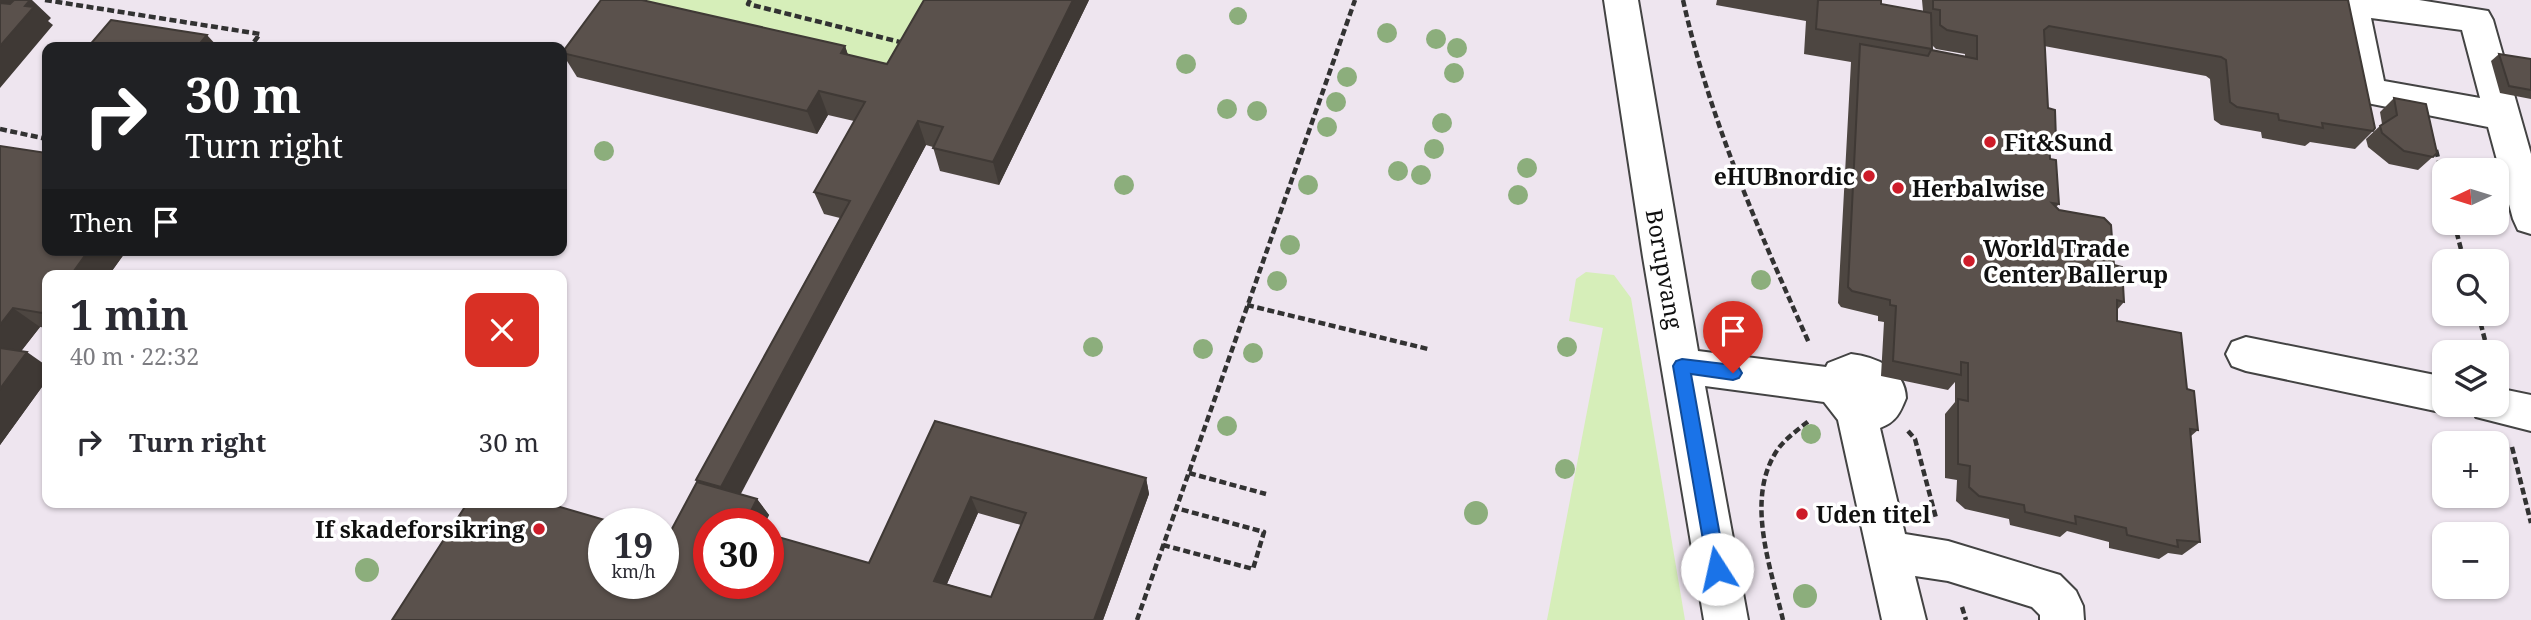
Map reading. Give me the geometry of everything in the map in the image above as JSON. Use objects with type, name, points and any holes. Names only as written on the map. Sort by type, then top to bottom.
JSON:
[{"type":"street","name":"Borupvang","points":[[1621,0],[1726,620]]},
{"type":"street","points":[[2502,116],[2369,92],[2351,3],[2476,20],[2531,219]]},
{"type":"street","points":[[2246,354],[2432,392]]},
{"type":"street","points":[[1682,366],[1852,395],[1904,620]]},
{"type":"street","points":[[1887,551],[1948,561],[2045,590],[2062,606],[2062,620]]},
{"type":"path","points":[[46,0],[260,34],[254,42]]},
{"type":"path","points":[[750,0],[748,4],[915,46]]},
{"type":"path","points":[[1137,620],[1355,0]]},
{"type":"path","points":[[1683,0],[1700,77],[1729,164],[1810,344],[1852,395],[1915,439],[1966,620]]},
{"type":"path","points":[[2423,102],[2438,158]]},
{"type":"path","points":[[0,136],[2,130],[42,138]]},
{"type":"path","points":[[1247,305],[1428,349]]},
{"type":"path","points":[[1783,620],[1761,507],[1764,477],[1778,449],[1808,421],[1852,395]]},
{"type":"path","points":[[2509,413],[2531,523]]},
{"type":"path","points":[[1189,473],[1266,494]]},
{"type":"path","points":[[1163,545],[1253,569],[1264,532],[1176,508]]},
{"type":"shaded area","points":[[0,0],[2531,0],[2531,620],[0,620]]},
{"type":"green space","points":[[635,0],[937,0],[900,71]]},
{"type":"green space","points":[[1586,272],[1614,275],[1631,298],[1685,620],[1547,620],[1603,328],[1569,321],[1576,279]]},
{"type":"building","points":[[14,0],[30,0],[25,6],[34,7],[0,46],[0,3],[10,4]]},
{"type":"building","points":[[601,0],[642,0],[845,46],[841,53],[887,64],[924,0],[1073,0],[993,162],[933,148],[943,127],[918,121],[721,487],[696,480],[850,201],[814,192],[865,102],[819,91],[807,111],[567,54],[567,46]]},
{"type":"building","points":[[1818,0],[1881,0],[1881,4],[1931,13],[1932,49],[1816,29]]},
{"type":"building","name":"World Trade Center Ballerup","points":[[1933,0],[2348,0],[2375,128],[2373,131],[2322,123],[2323,128],[2279,120],[2278,114],[2237,107],[2230,102],[2226,60],[2221,57],[2049,26],[2044,30],[2048,108],[2055,110],[2056,140],[2049,139],[2050,159],[2056,160],[2059,204],[2052,203],[2059,210],[2104,218],[2111,225],[2114,265],[2122,267],[2124,302],[2117,300],[2117,321],[2181,333],[2187,389],[2194,391],[2198,430],[2190,429],[2200,542],[2177,540],[2178,547],[2127,535],[2126,528],[2075,516],[2076,524],[2025,512],[2024,505],[1979,496],[1969,487],[1970,466],[1958,464],[1958,399],[1968,401],[1968,363],[1961,362],[1961,375],[1893,361],[1896,306],[1890,305],[1890,300],[1852,291],[1848,287],[1860,44],[1928,56],[1931,50],[1977,59],[1977,36],[1947,30],[1940,25],[1940,10],[1933,9]]},
{"type":"building","points":[[111,20],[207,35],[201,42],[92,42]]},
{"type":"building","points":[[2499,54],[2531,59],[2531,90],[2509,86]]},
{"type":"building","points":[[2394,98],[2426,104],[2437,153],[2433,157],[2404,151],[2382,133],[2380,126],[2397,115]]},
{"type":"building","points":[[0,146],[42,152],[42,256],[85,256],[75,270],[42,270],[42,313],[13,308],[0,325]]},
{"type":"building","points":[[0,348],[27,352],[0,389]]},
{"type":"building","name":"If skadeforsikring","points":[[935,421],[1146,478],[1094,620],[392,620],[464,508],[564,508],[588,515],[588,599],[679,599],[679,516],[697,482],[757,499],[752,508],[693,508],[693,599],[784,599],[784,539],[869,563]],"holes":[[[971,497],[1026,513],[991,597],[934,581]]]},
{"type":"place","name":"Fit&Sund","points":[[1990,142]]},
{"type":"place","name":"eHUBnordic","points":[[1869,176]]},
{"type":"place","name":"Herbalwise","points":[[1898,188]]},
{"type":"place","name":"World Trade Center Ballerup","points":[[1969,261]]},
{"type":"place","name":"Uden titel","points":[[1802,514]]},
{"type":"place","name":"If skadeforsikring","points":[[539,529]]},
{"type":"route","points":[[1717,569],[1682,366],[1733,373]]}]
